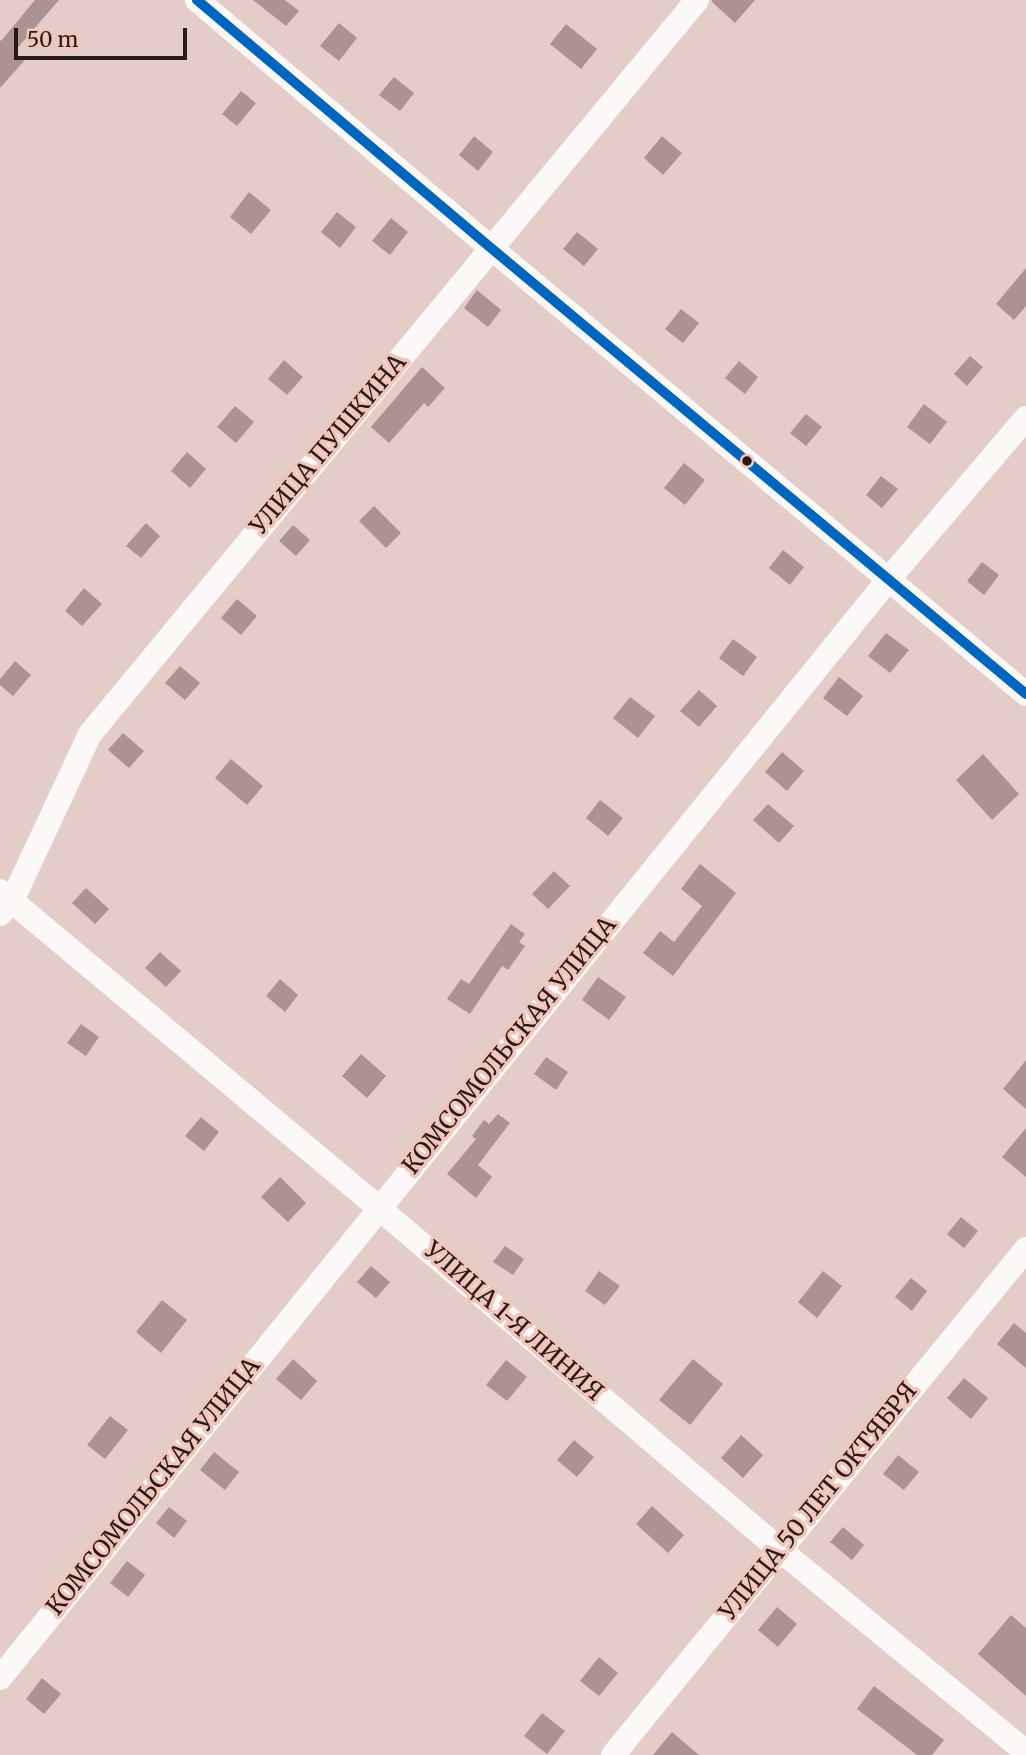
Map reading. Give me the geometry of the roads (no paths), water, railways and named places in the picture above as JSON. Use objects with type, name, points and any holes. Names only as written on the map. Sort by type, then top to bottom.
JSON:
[{"type":"street","points":[[197,0],[1026,694]]},
{"type":"street","name":"УЛИЦА ПУШКИНА","points":[[4,902],[90,734],[697,0]]},
{"type":"street","name":"КОМСОМОЛЬСКАЯ УЛИЦА","points":[[0,1678],[888,580],[1026,418]]},
{"type":"street","name":"УЛИЦА 1-Я ЛИНИЯ","points":[[4,902],[380,1208],[780,1550],[1026,1752]]},
{"type":"street","name":"УЛИЦА 50 ЛЕТ ОКТЯБРЯ","points":[[612,1755],[1026,1249]]}]
